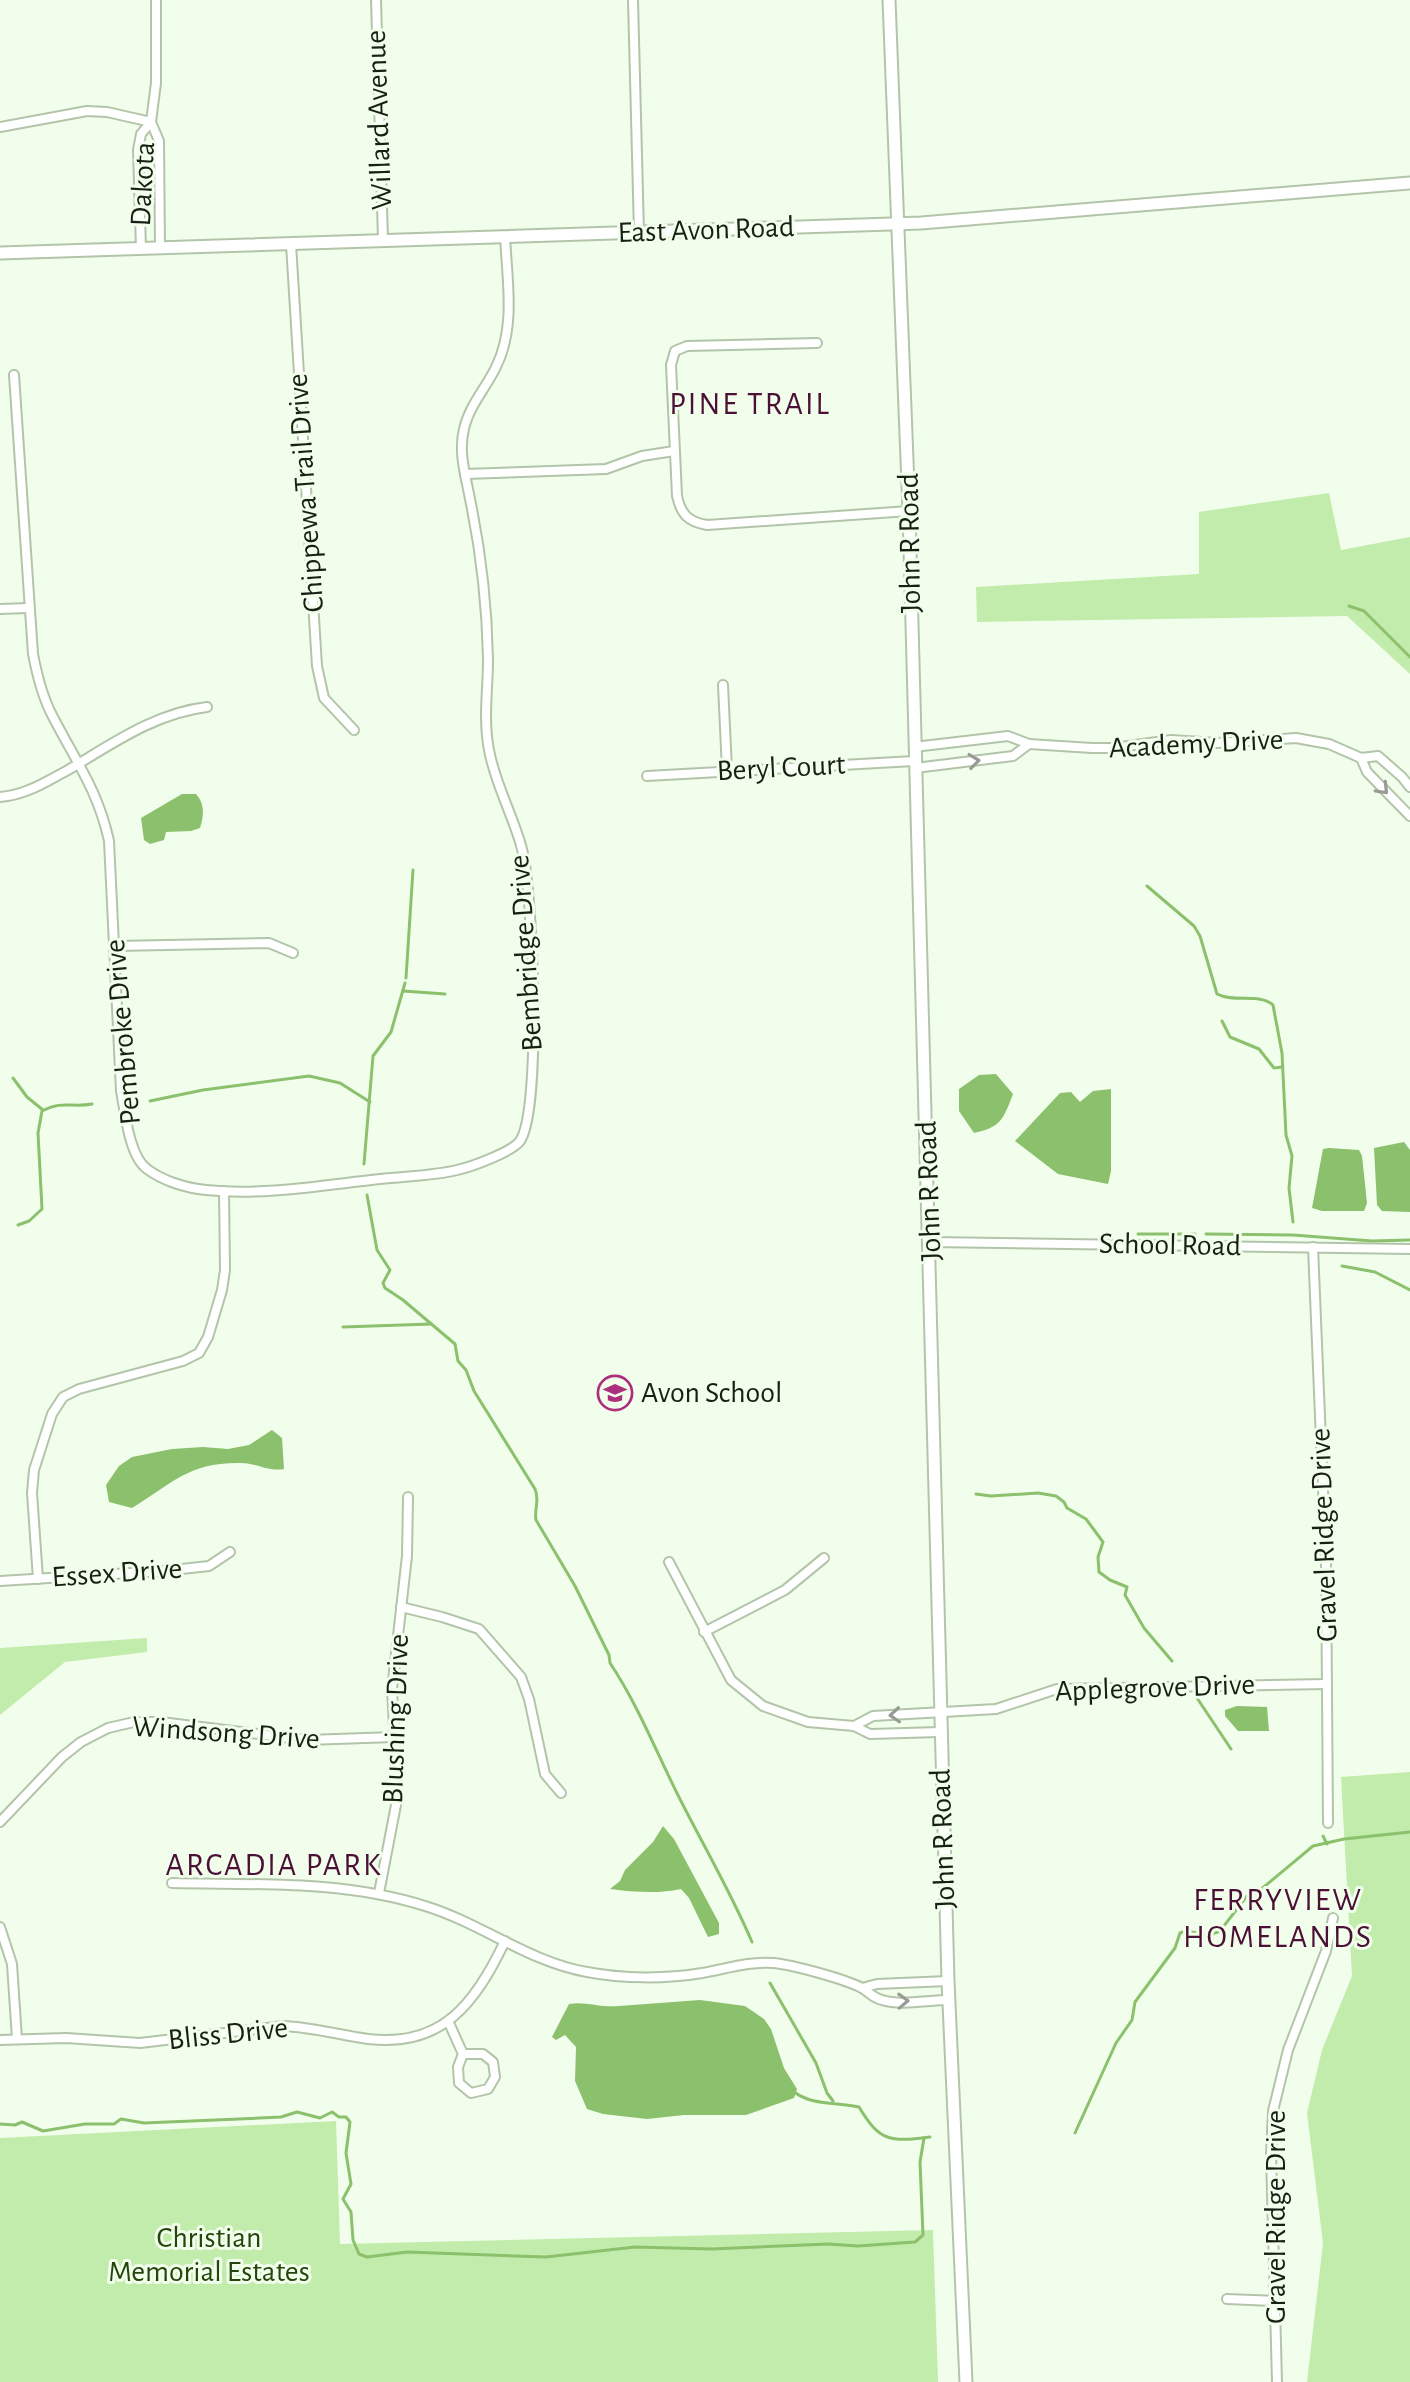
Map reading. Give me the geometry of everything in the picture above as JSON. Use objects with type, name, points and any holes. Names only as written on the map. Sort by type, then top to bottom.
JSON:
[{"type":"main road","name":"John R Road","points":[[889,0],[909,511],[948,2000],[966,2382]]},
{"type":"main road","name":"East Avon Road","points":[[0,253],[898,224],[1410,183]]},
{"type":"street","name":"Dakota","points":[[156,0],[156,83],[151,122],[159,141],[160,248]]},
{"type":"street","name":"Willard Avenue","points":[[376,0],[383,240]]},
{"type":"street","points":[[633,0],[639,233]]},
{"type":"street","points":[[0,127],[87,111],[151,122]]},
{"type":"street","name":"Dakota","points":[[141,249],[138,150],[141,134],[151,122]]},
{"type":"street","name":"Bembridge Drive","points":[[224,1191],[309,1187],[458,1170],[503,1153],[519,1143],[526,1125],[534,1076],[528,875],[518,835],[493,771],[488,746],[484,578],[462,454],[463,431],[473,405],[505,347],[509,314],[505,236]]},
{"type":"street","name":"Chippewa Trail Drive","points":[[291,244],[317,666],[324,698],[354,730]]},
{"type":"street","points":[[817,343],[687,346],[675,351],[671,365],[680,510],[694,523],[909,511]]},
{"type":"street","name":"Pembroke Drive","points":[[14,375],[28,608],[38,679],[51,713],[103,811],[109,841],[121,1091],[128,1129],[143,1167],[187,1187],[224,1191]]},
{"type":"street","points":[[465,474],[598,470],[642,456],[674,451]]},
{"type":"street","points":[[0,609],[28,608]]},
{"type":"street","points":[[723,685],[727,770]]},
{"type":"street","points":[[0,797],[30,791],[156,720],[184,710],[207,707]]},
{"type":"street","name":"Academy Drive","points":[[914,747],[1008,736],[1029,744],[1114,748],[1171,740],[1217,743],[1296,738],[1329,744],[1361,758],[1378,756],[1410,787]]},
{"type":"street","name":"Academy Drive","points":[[915,764],[1013,756],[1029,744]]},
{"type":"street","points":[[1361,758],[1367,772],[1410,816]]},
{"type":"street","name":"Beryl Court","points":[[647,776],[727,770],[915,764]]},
{"type":"street","points":[[116,946],[269,943],[293,953]]},
{"type":"street","points":[[38,1579],[32,1493],[34,1470],[52,1414],[63,1397],[79,1389],[183,1361],[199,1353],[208,1337],[222,1290],[225,1270],[224,1191]]},
{"type":"street","name":"School Road","points":[[930,1242],[1410,1249]]},
{"type":"street","name":"Gravel Ridge Drive","points":[[1313,1247],[1325,1535],[1328,1823]]},
{"type":"street","name":"Blushing Drive","points":[[379,1893],[396,1805],[392,1689],[407,1556],[408,1497]]},
{"type":"street","name":"Essex Drive","points":[[0,1581],[209,1566],[230,1552]]},
{"type":"street","points":[[704,1632],[785,1590],[824,1558]]},
{"type":"street","points":[[669,1562],[731,1680],[763,1706],[808,1722],[854,1726],[870,1734],[940,1732]]},
{"type":"street","points":[[401,1607],[479,1629],[521,1677],[529,1699],[545,1774],[561,1793]]},
{"type":"street","name":"Applegrove Drive","points":[[854,1726],[873,1716],[996,1709],[1057,1689],[1327,1684]]},
{"type":"street","name":"Windsong Drive","points":[[0,1822],[62,1757],[81,1742],[108,1728],[134,1722],[161,1722],[307,1740],[394,1737]]},
{"type":"street","points":[[172,1883],[315,1885],[379,1893],[452,1915],[548,1961],[586,1972],[619,1976],[677,1975],[751,1963],[773,1963],[862,1988],[885,2001],[948,2000]]},
{"type":"street","name":"Gravel Ridge Drive","points":[[1277,2382],[1271,2154],[1273,2111],[1288,2050],[1322,1963],[1333,1918]]},
{"type":"street","points":[[0,1927],[12,1964],[17,2039]]},
{"type":"street","name":"Bliss Drive","points":[[0,2040],[66,2038],[140,2043],[283,2026],[387,2040],[413,2037],[449,2023],[468,2005],[488,1978],[505,1941]]},
{"type":"street","points":[[862,1988],[877,1984],[948,1981]]},
{"type":"street","points":[[449,2023],[463,2054],[458,2067],[459,2083],[471,2093],[488,2089],[495,2077],[493,2062],[483,2054],[463,2054]]},
{"type":"street","points":[[1227,2299],[1275,2301]]},
{"type":"green space","points":[[1329,493],[1341,550],[1410,537],[1410,674],[1347,616],[977,622],[976,587],[1199,574],[1199,512]]},
{"type":"green space","points":[[147,1638],[147,1652],[65,1662],[0,1715],[0,1648]]},
{"type":"green space","points":[[1410,1772],[1410,2382],[1307,2382],[1323,2243],[1307,2113],[1322,2050],[1352,1976],[1341,1777]]},
{"type":"green space","name":"Christian Memorial Estates","points":[[336,2121],[340,2244],[933,2230],[938,2382],[0,2382],[0,2138]]},
{"type":"shaded area","points":[[182,794],[196,794],[199,798],[203,810],[200,828],[166,832],[164,840],[150,844],[144,840],[141,818]]},
{"type":"shaded area","points":[[996,1074],[1013,1094],[996,1125],[974,1133],[959,1111],[959,1089],[979,1075]]},
{"type":"shaded area","points":[[1111,1089],[1111,1171],[1108,1184],[1058,1174],[1015,1141],[1060,1093],[1071,1092],[1080,1102],[1093,1091]]},
{"type":"shaded area","points":[[1404,1142],[1410,1150],[1410,1212],[1382,1211],[1377,1205],[1374,1148]]},
{"type":"shaded area","points":[[1323,1149],[1359,1150],[1367,1203],[1364,1211],[1322,1211],[1312,1208]]},
{"type":"shaded area","points":[[272,1430],[282,1438],[284,1469],[241,1463],[208,1466],[182,1476],[132,1508],[109,1502],[106,1485],[119,1466],[132,1457],[172,1449],[228,1449],[249,1445]]},
{"type":"shaded area","points":[[1237,1706],[1267,1707],[1269,1731],[1238,1731],[1225,1716],[1225,1710]]},
{"type":"shaded area","points":[[663,1826],[674,1839],[719,1923],[719,1934],[708,1937],[689,1898],[681,1889],[646,1892],[610,1889],[653,1842]]},
{"type":"shaded area","points":[[700,2000],[745,2006],[764,2019],[771,2029],[784,2068],[797,2089],[794,2098],[746,2115],[684,2115],[647,2119],[587,2109],[575,2081],[576,2047],[565,2035],[556,2040],[552,2037],[569,2004],[612,2006]]},
{"type":"waterway","points":[[1349,606],[1364,611],[1410,657]]},
{"type":"waterway","points":[[406,978],[413,870]]},
{"type":"waterway","points":[[1147,886],[1194,926],[1200,936],[1217,994],[1261,999],[1273,1005],[1282,1053],[1286,1135],[1292,1156],[1289,1188],[1293,1222]]},
{"type":"waterway","points":[[364,1164],[373,1056],[391,1032],[405,983]]},
{"type":"waterway","points":[[403,991],[445,994]]},
{"type":"waterway","points":[[1222,1021],[1230,1037],[1259,1049],[1274,1068],[1282,1067]]},
{"type":"waterway","points":[[150,1101],[203,1090],[309,1076],[340,1083],[370,1102]]},
{"type":"waterway","points":[[13,1078],[27,1097],[43,1110]]},
{"type":"waterway","points":[[18,1225],[29,1221],[42,1209],[38,1133],[42,1111],[62,1105],[92,1104]]},
{"type":"waterway","points":[[367,1195],[377,1250],[390,1270],[383,1283],[385,1288],[455,1344],[458,1361],[466,1370],[474,1391],[535,1489],[536,1520],[575,1586],[609,1655],[610,1663],[640,1715],[752,1942]]},
{"type":"waterway","points":[[1138,1234],[1195,1234]]},
{"type":"waterway","points":[[1206,1234],[1410,1240]]},
{"type":"waterway","points":[[1342,1266],[1375,1272],[1410,1290]]},
{"type":"waterway","points":[[343,1327],[431,1324]]},
{"type":"waterway","points":[[976,1494],[1038,1493],[1056,1496],[1067,1508],[1086,1519],[1103,1542],[1098,1557],[1099,1572],[1127,1587],[1125,1595],[1144,1628],[1172,1661]]},
{"type":"waterway","points":[[1197,1698],[1231,1749]]},
{"type":"waterway","points":[[1075,2133],[1116,2043],[1132,2020],[1135,2002],[1175,1948],[1180,1933],[1186,1931],[1209,1935],[1220,1931],[1247,1896],[1259,1891],[1313,1846],[1344,1839],[1410,1832]]},
{"type":"waterway","points":[[1323,1836],[1327,1844]]},
{"type":"waterway","points":[[770,1983],[816,2063],[833,2101]]},
{"type":"waterway","points":[[793,2091],[816,2101],[859,2107],[873,2127],[887,2137],[930,2137]]},
{"type":"waterway","points":[[0,2124],[22,2122],[43,2131],[85,2124],[114,2124],[121,2119],[144,2123],[281,2117],[297,2112],[320,2118],[332,2112],[346,2117],[350,2122],[346,2153],[351,2184],[343,2199],[351,2212],[353,2240],[359,2254],[367,2257],[407,2252],[546,2257],[635,2247],[712,2249],[915,2242],[923,2235],[920,2162],[924,2138]]},
{"type":"place","name":"Avon School","points":[[615,1393]]},
{"type":"district","name":"PINE TRAIL","points":[[750,404]]},
{"type":"district","name":"ARCADIA PARK","points":[[274,1865]]},
{"type":"district","name":"FERRYVIEW HOMELANDS","points":[[1278,1918]]}]
